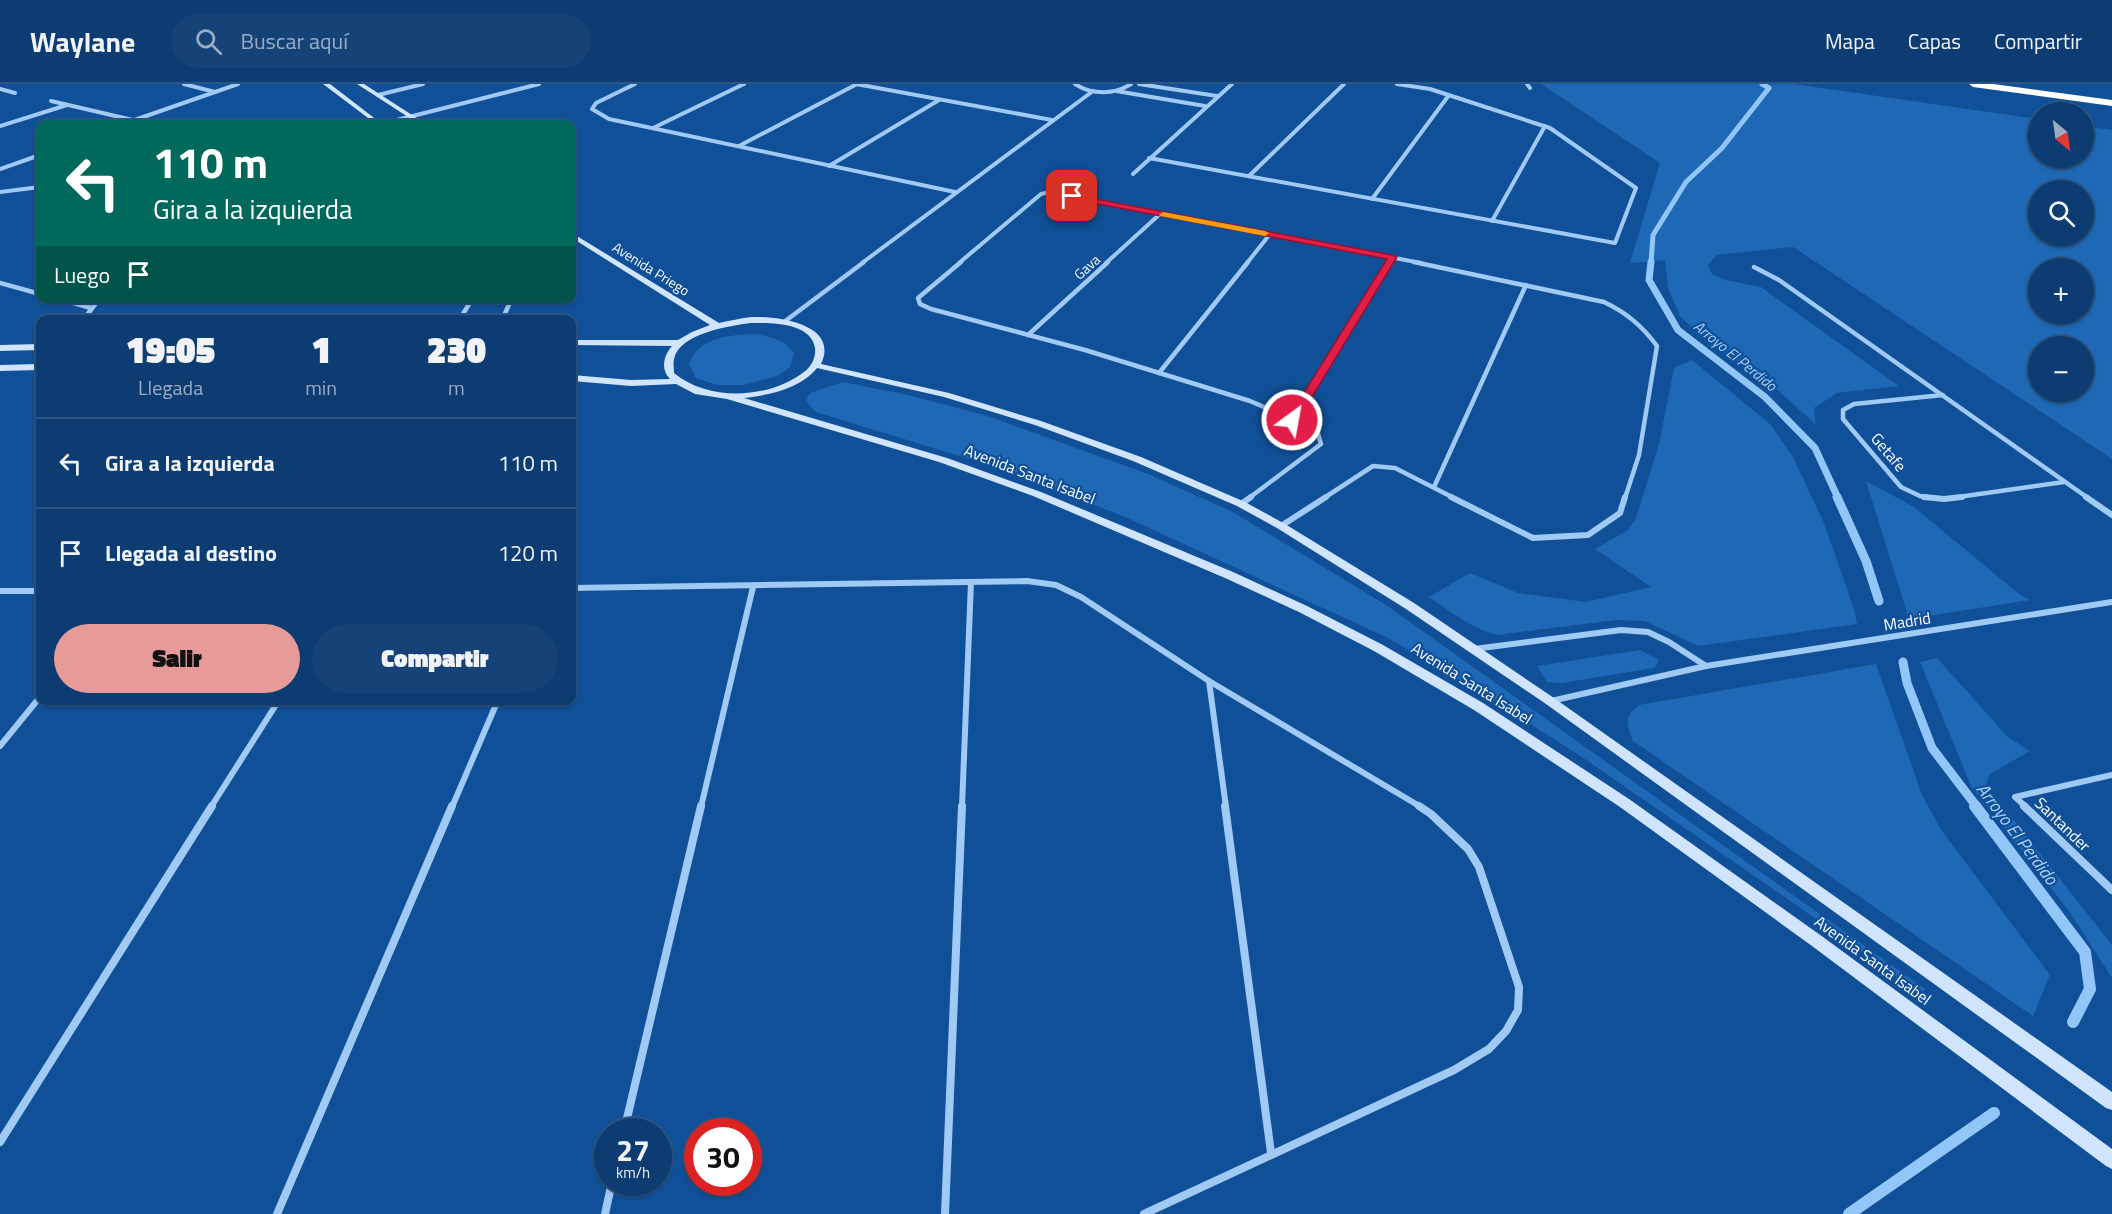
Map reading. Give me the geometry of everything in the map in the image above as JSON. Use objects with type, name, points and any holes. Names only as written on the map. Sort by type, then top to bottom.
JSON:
[{"type":"highway","points":[[1973,84],[2112,103]]},
{"type":"street","points":[[184,84],[216,92]]},
{"type":"street","points":[[51,101],[135,120],[238,84]]},
{"type":"street","points":[[326,84],[375,120]]},
{"type":"street","points":[[360,84],[417,120]]},
{"type":"street","points":[[378,95],[423,84]]},
{"type":"street","points":[[398,120],[539,84]]},
{"type":"street","points":[[635,84],[596,103],[592,109],[609,119],[955,192]]},
{"type":"street","points":[[653,128],[744,84]]},
{"type":"street","points":[[739,146],[857,84],[1052,120]]},
{"type":"street","points":[[1075,84],[1093,91],[1116,91],[1205,106]]},
{"type":"street","points":[[1116,91],[1131,84]]},
{"type":"street","points":[[1139,84],[1216,96]]},
{"type":"street","points":[[1133,174],[1216,96],[1232,84]]},
{"type":"street","points":[[1249,176],[1344,84]]},
{"type":"street","points":[[1149,158],[1615,243],[1636,188],[1545,126],[1430,89],[1397,84]]},
{"type":"street","points":[[1527,84],[1530,88]]},
{"type":"street","points":[[1,90],[15,93]]},
{"type":"street","points":[[784,322],[1093,91]]},
{"type":"street","points":[[1372,199],[1449,95]]},
{"type":"street","points":[[829,166],[940,99]]},
{"type":"street","points":[[0,126],[68,105]]},
{"type":"street","points":[[1492,221],[1545,126]]},
{"type":"street","points":[[0,170],[36,156]]},
{"type":"street","points":[[0,192],[36,188]]},
{"type":"street","points":[[1240,504],[1321,444],[1317,430],[1250,401],[932,309],[920,304],[918,298],[1041,195],[1050,192],[1392,257],[1604,302],[1628,313],[1641,323],[1657,346],[1639,455],[1620,513],[1588,535],[1533,538],[1395,468],[1373,466],[1281,526]]},
{"type":"street","name":"Gava","points":[[1028,335],[1160,214]]},
{"type":"street","points":[[1159,373],[1270,234]]},
{"type":"street","name":"Avenida Priego","points":[[576,238],[717,326]]},
{"type":"street","points":[[1292,420],[1392,257]]},
{"type":"street","points":[[1755,267],[1779,280],[2112,515]]},
{"type":"street","points":[[0,284],[36,293]]},
{"type":"street","points":[[1434,487],[1526,285]]},
{"type":"street","points":[[74,303],[91,308]]},
{"type":"street","points":[[86,315],[96,303]]},
{"type":"street","points":[[751,320],[784,322],[809,332],[817,339],[820,347],[820,356],[815,365],[794,382],[745,395],[728,396],[697,392],[676,381],[670,374],[668,358],[680,343],[703,330],[751,320]]},
{"type":"street","points":[[576,342],[680,343]]},
{"type":"street","points":[[0,357],[5,348],[36,348]]},
{"type":"street","name":"Avenida Santa Isabel","points":[[815,365],[946,395],[1019,417],[1137,459],[1240,504],[1281,526],[1375,583],[1550,701],[2112,1102]]},
{"type":"street","points":[[0,368],[36,367]]},
{"type":"street","points":[[576,378],[631,383],[676,381]]},
{"type":"street","name":"Getafe","points":[[1944,395],[1854,404],[1843,410],[1843,419],[1901,487],[1920,496],[1944,499],[2064,482]]},
{"type":"street","name":"Avenida Santa Isabel","points":[[728,396],[941,460],[1008,483],[1250,585],[1327,621],[1417,669],[1594,781],[1840,956],[2112,1160]]},
{"type":"street","points":[[576,588],[1027,581],[1056,585],[1081,597],[1209,681],[1400,793],[1431,814],[1453,834],[1479,867],[1519,987],[1518,1010],[1506,1031],[1489,1049],[1454,1070],[1271,1153],[1144,1214]]},
{"type":"street","points":[[945,1214],[971,582]]},
{"type":"street","points":[[627,1118],[753,587]]},
{"type":"street","points":[[0,591],[36,591]]},
{"type":"street","name":"Madrid","points":[[1550,701],[1706,666],[2112,602]]},
{"type":"street","points":[[1472,649],[1621,630],[1647,632],[1669,642],[1706,666]]},
{"type":"street","points":[[1209,681],[1271,1153]]},
{"type":"street","points":[[0,746],[36,702]]},
{"type":"street","points":[[0,1142],[276,705]]},
{"type":"street","points":[[277,1214],[496,705]]},
{"type":"street","name":"Santander","points":[[2112,775],[2015,797],[2112,890]]},
{"type":"street","points":[[605,1214],[609,1196]]},
{"type":"shaded area","points":[[1541,84],[1794,84],[2028,118],[2028,168],[2094,168],[2094,127],[2112,130],[2112,459],[1793,247],[1716,255],[1708,266],[1712,274],[1725,280],[1761,287],[1899,386],[1837,393],[1814,408],[1816,425],[1779,391],[1702,337],[1680,316],[1668,288],[1665,260],[1630,263],[1660,163]]},
{"type":"shaded area","points":[[755,334],[777,339],[790,348],[794,353],[790,367],[777,376],[744,385],[718,385],[696,378],[689,364],[693,355],[700,348],[716,339]]},
{"type":"shaded area","points":[[1692,360],[1770,424],[1793,457],[1824,523],[1854,609],[1857,624],[1698,646],[1645,621],[1616,620],[1497,635],[1470,624],[1429,597],[1470,573],[1518,593],[1586,602],[1651,587],[1595,549],[1628,530],[1636,518],[1659,444],[1674,368]]},
{"type":"shaded area","points":[[843,382],[912,396],[988,416],[1148,474],[1233,512],[1386,605],[1925,989],[1920,994],[1579,755],[1388,638],[1123,516],[992,466],[816,412],[806,401],[810,393]]},
{"type":"shaded area","points":[[1866,481],[1914,507],[2019,594],[2030,600],[1909,619]]},
{"type":"shaded area","points":[[1640,650],[1659,660],[1654,668],[1562,683],[1547,682],[1537,666]]},
{"type":"shaded area","points":[[1937,658],[2008,737],[2030,751],[1990,774],[1986,785],[2112,945],[2112,978],[2069,911],[1971,786],[1920,662]]},
{"type":"shaded area","points":[[1876,664],[1922,795],[1942,831],[2050,975],[2033,1016],[1633,741],[1629,730],[1628,717],[1639,705]]},
{"type":"waterway","name":"Arroyo El Perdido","points":[[1651,263],[1653,235],[1686,182],[1722,148],[1769,88],[1762,84]]},
{"type":"waterway","name":"Arroyo El Perdido","points":[[1651,262],[1649,280],[1678,330],[1765,397],[1815,448],[1838,498]]},
{"type":"waterway","name":"Arroyo El Perdido","points":[[1837,497],[1866,561],[1879,601]]},
{"type":"waterway","name":"Arroyo El Perdido","points":[[1903,662],[1907,683],[1932,748],[1977,807]]},
{"type":"waterway","name":"Arroyo El Perdido","points":[[1975,806],[2085,952],[2090,989],[2073,1022]]},
{"type":"waterway","name":"Arroyo El Perdido","points":[[1849,1214],[1994,1113]]},
{"type":"slow traffic","points":[[1163,215],[1265,233]]},
{"type":"route","points":[[1072,196],[1392,257],[1292,420]]}]
